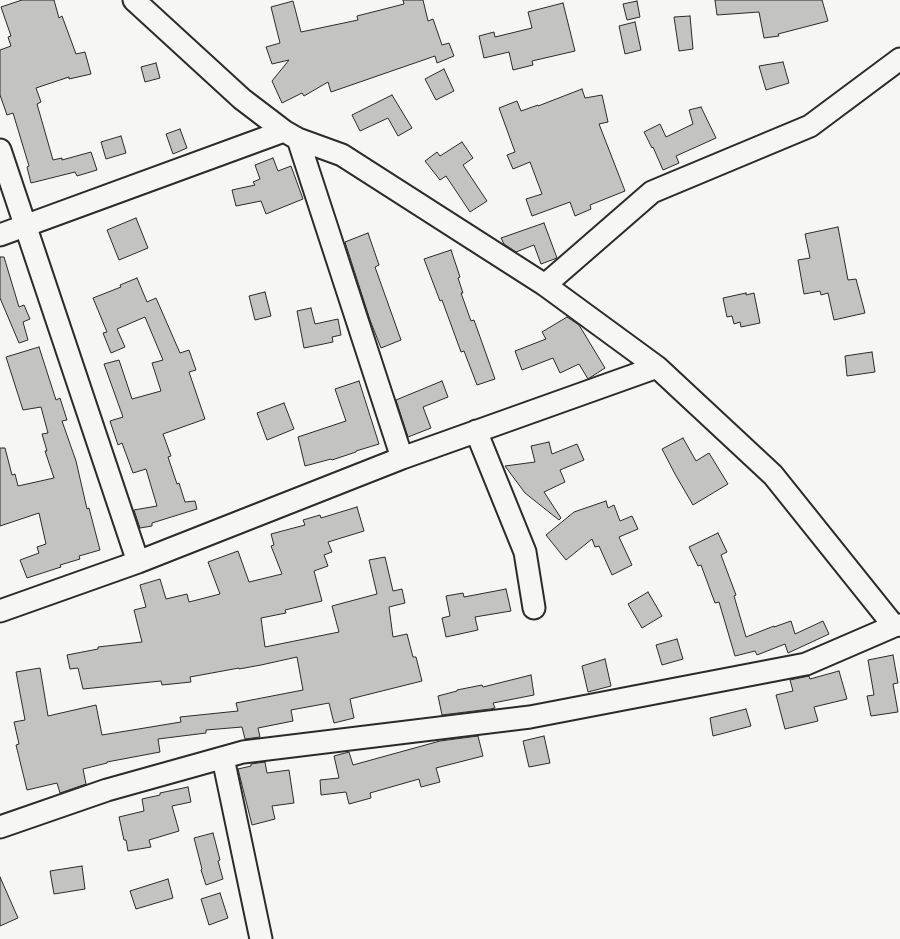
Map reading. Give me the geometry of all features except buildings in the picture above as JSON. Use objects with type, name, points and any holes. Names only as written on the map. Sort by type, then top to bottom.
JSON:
[{"type":"street","points":[[0,827],[106,790],[243,752],[530,717],[806,664],[897,626],[773,475],[656,367],[545,285],[342,155],[291,135],[242,99],[134,0]]},
{"type":"street","points":[[545,285],[652,192],[810,126],[900,59]]},
{"type":"street","points":[[0,235],[291,135]]},
{"type":"street","points":[[291,135],[402,458]]},
{"type":"street","points":[[0,150],[138,562]]},
{"type":"street","points":[[0,611],[138,562],[402,458],[656,367]]},
{"type":"street","points":[[476,431],[525,552],[534,608]]},
{"type":"street","points":[[223,758],[261,939]]}]
